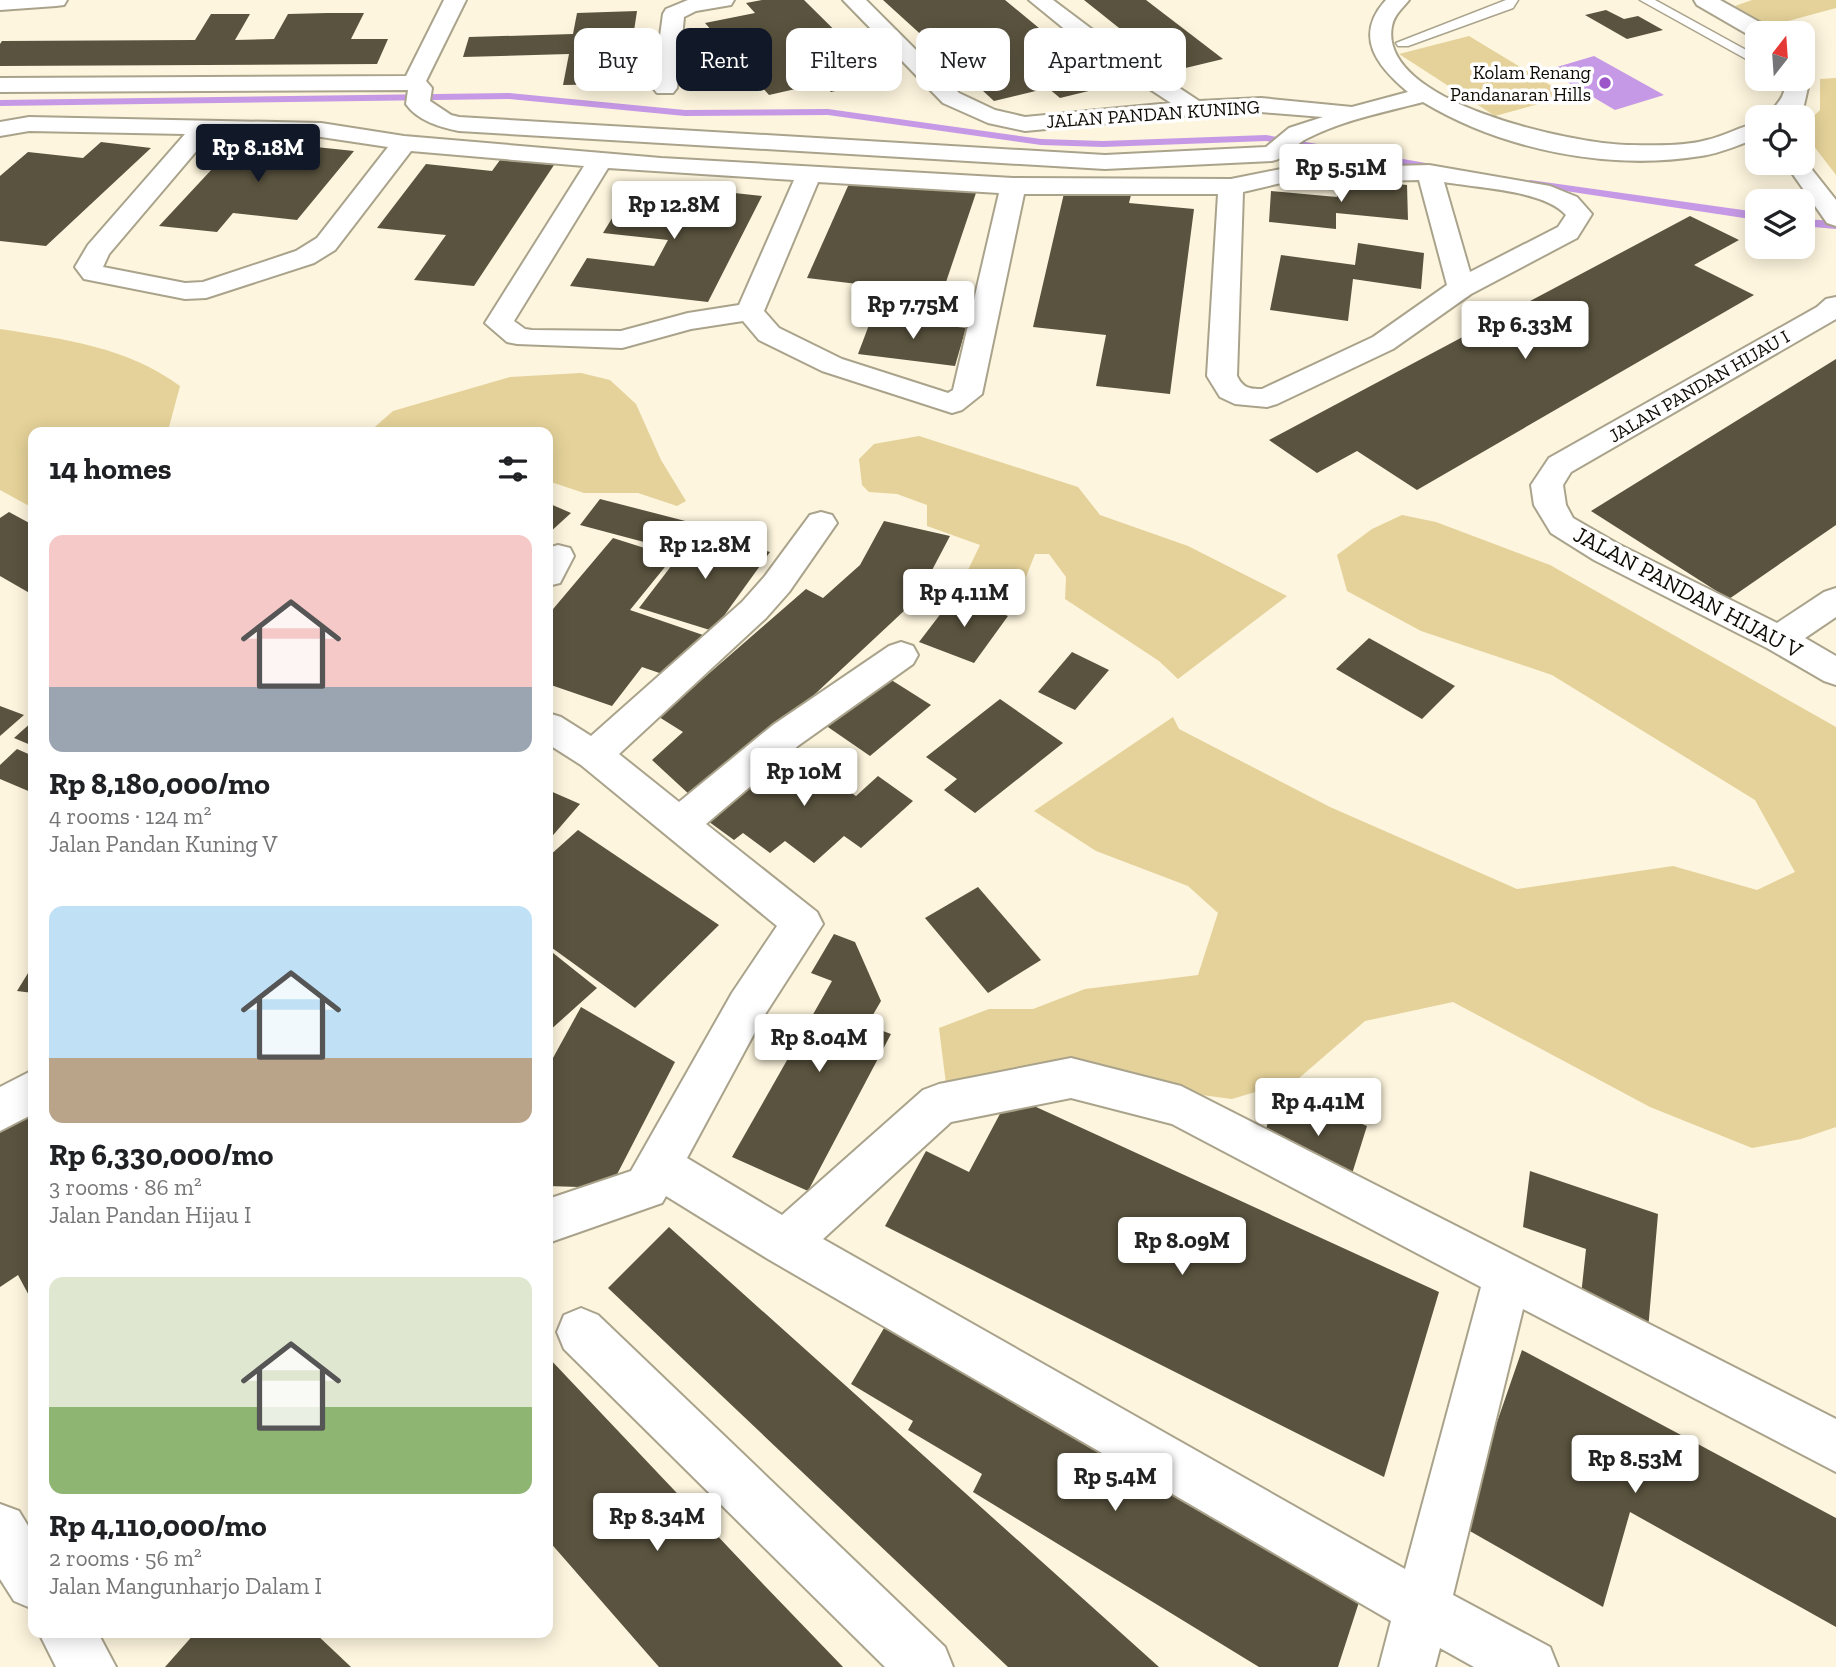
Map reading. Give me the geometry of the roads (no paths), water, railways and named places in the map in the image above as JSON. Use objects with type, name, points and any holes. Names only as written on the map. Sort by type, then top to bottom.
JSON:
[{"type":"street","points":[[0,4],[56,0]]},
{"type":"street","points":[[417,92],[455,0]]},
{"type":"street","points":[[665,88],[674,14],[690,6],[723,0]]},
{"type":"street","name":"JALAN PANDAN KUNING","points":[[854,0],[951,98],[988,116],[1026,124],[1194,108],[1261,105],[1359,112]]},
{"type":"street","points":[[1040,0],[1097,44],[1194,108]]},
{"type":"street","points":[[1398,0],[1385,11],[1378,37],[1391,66],[1424,96],[1504,131],[1605,151],[1702,149],[1745,134]]},
{"type":"street","points":[[1716,1],[1745,21]]},
{"type":"street","points":[[0,85],[417,92],[444,121],[458,124],[746,138],[1105,162],[1272,154],[1298,133],[1359,112],[1424,96]]},
{"type":"street","points":[[0,129],[29,124],[321,130],[404,143],[600,160],[1013,186],[1231,187],[1281,176],[1429,173],[1541,191],[1568,202],[1579,214],[1568,232],[1461,288],[1383,343],[1290,390],[1267,398],[1245,398],[1230,391],[1222,376],[1231,187]]},
{"type":"street","points":[[202,128],[97,251],[88,267],[94,273],[185,291],[206,290],[304,257],[326,244],[404,143]]},
{"type":"street","points":[[662,165],[682,136]]},
{"type":"street","points":[[735,169],[746,138]]},
{"type":"street","points":[[600,160],[499,323],[517,336],[622,340],[688,321],[750,312]]},
{"type":"street","points":[[1429,173],[1461,288]]},
{"type":"street","points":[[750,312],[809,174]]},
{"type":"street","points":[[1805,175],[1833,214]]},
{"type":"street","points":[[750,312],[769,334],[832,365],[952,404],[967,394],[1013,186]]},
{"type":"street","name":"JALAN PANDAN HIJAU I","points":[[1560,465],[1827,313],[1836,305]]},
{"type":"street","name":"JALAN PANDAN HIJAU V","points":[[1560,465],[1547,485],[1550,505],[1562,525],[1606,552],[1779,639],[1836,672]]},
{"type":"street","points":[[594,755],[754,610],[777,584],[821,523]]},
{"type":"street","points":[[1779,639],[1836,600]]},
{"type":"street","points":[[679,824],[786,735],[901,655]]},
{"type":"street","points":[[553,730],[594,755],[803,924],[784,947],[747,1006],[646,1188],[553,1219]]},
{"type":"street","points":[[785,1242],[939,1104],[1071,1078],[1181,1106],[1836,1446]]},
{"type":"street","points":[[0,1111],[28,1093]]},
{"type":"street","points":[[657,1165],[785,1242],[1423,1609],[1531,1667]]},
{"type":"street","points":[[1407,1667],[1508,1275]]},
{"type":"street","points":[[580,1332],[925,1667]]},
{"type":"street","points":[[0,1530],[28,1574]]},
{"type":"street","points":[[69,1638],[88,1667]]},
{"type":"lane","points":[[1403,43],[1509,5],[1512,0]]},
{"type":"lane","points":[[1646,0],[1745,54]]},
{"type":"waterway","points":[[0,103],[509,96],[685,113],[828,112],[1041,142],[1103,144],[1266,138],[1443,169]]},
{"type":"waterway","points":[[1530,183],[1745,214]]},
{"type":"waterway","points":[[1815,223],[1836,225]]},
{"type":"place","name":"Kolam Renang Pandanaran Hills","points":[[1605,83]]}]
